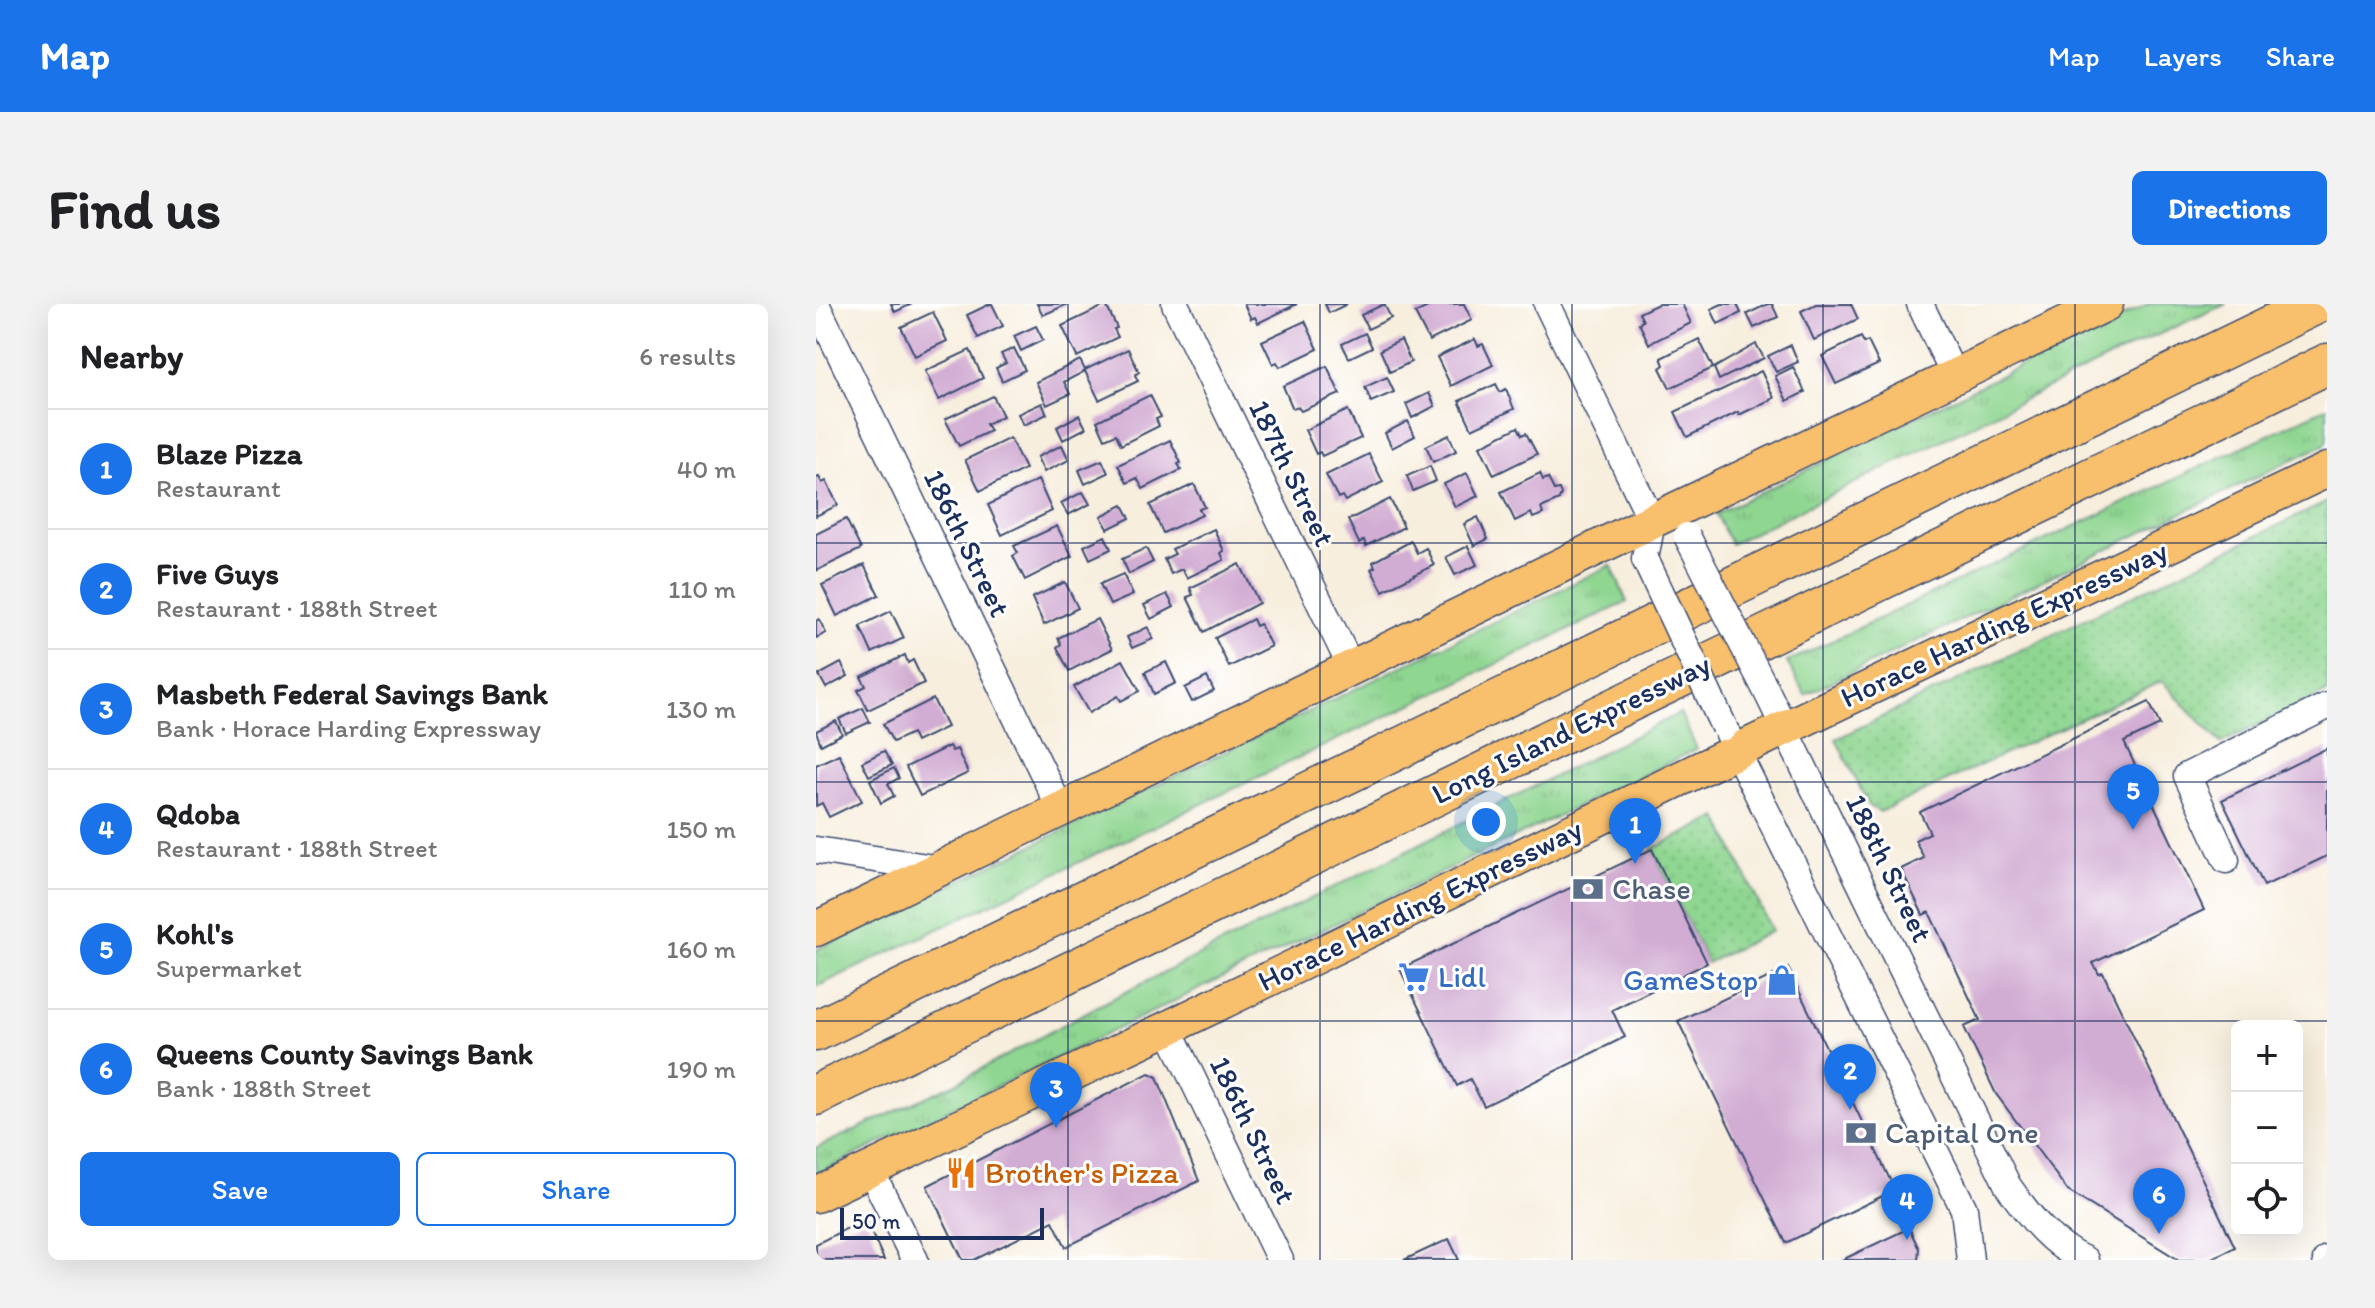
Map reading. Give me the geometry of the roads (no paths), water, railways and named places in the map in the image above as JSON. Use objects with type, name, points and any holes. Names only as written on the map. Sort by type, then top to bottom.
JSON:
[{"type":"highway","name":"Long Island Expressway","points":[[816,1031],[2316,304]]},
{"type":"highway","name":"Long Island Expressway","points":[[816,1095],[2327,364]]},
{"type":"highway","points":[[816,1024],[896,993]]},
{"type":"highway","points":[[816,1108],[950,1030]]},
{"type":"main road","points":[[816,929],[1652,521],[2106,304]]},
{"type":"main road","name":"Horace Harding Expressway","points":[[816,1195],[1168,1028],[1731,739],[1785,728],[2327,470]]},
{"type":"street","name":"186th Street","points":[[816,304],[1061,810]]},
{"type":"street","name":"187th Street","points":[[1175,304],[1352,669]]},
{"type":"street","points":[[1547,304],[1652,521],[1645,559],[1964,1209],[1970,1260]]},
{"type":"street","points":[[1920,304],[1955,377]]},
{"type":"street","name":"188th Street","points":[[1652,521],[1687,536],[1785,728],[2008,1186],[2065,1257]]},
{"type":"street","points":[[2226,860],[2187,776],[2327,706]]},
{"type":"street","points":[[816,850],[940,869]]},
{"type":"street","name":"186th Street","points":[[1168,1028],[1280,1260]]},
{"type":"street","points":[[870,1169],[915,1260]]},
{"type":"place","name":"Kohl's","points":[[2133,830]]},
{"type":"place","name":"Blaze Pizza","points":[[1635,864]]},
{"type":"place","name":"Chase","points":[[1588,889]]},
{"type":"place","name":"Lidl","points":[[1414,977]]},
{"type":"place","name":"GameStop","points":[[1782,980]]},
{"type":"place","name":"Five Guys","points":[[1850,1110]]},
{"type":"place","name":"Masbeth Federal Savings Bank","points":[[1056,1128]]},
{"type":"place","name":"Capital One","points":[[1861,1133]]},
{"type":"place","name":"Brother's Pizza","points":[[961,1173]]},
{"type":"place","name":"Queens County Savings Bank","points":[[2159,1234]]},
{"type":"place","name":"Qdoba","points":[[1907,1240]]}]
